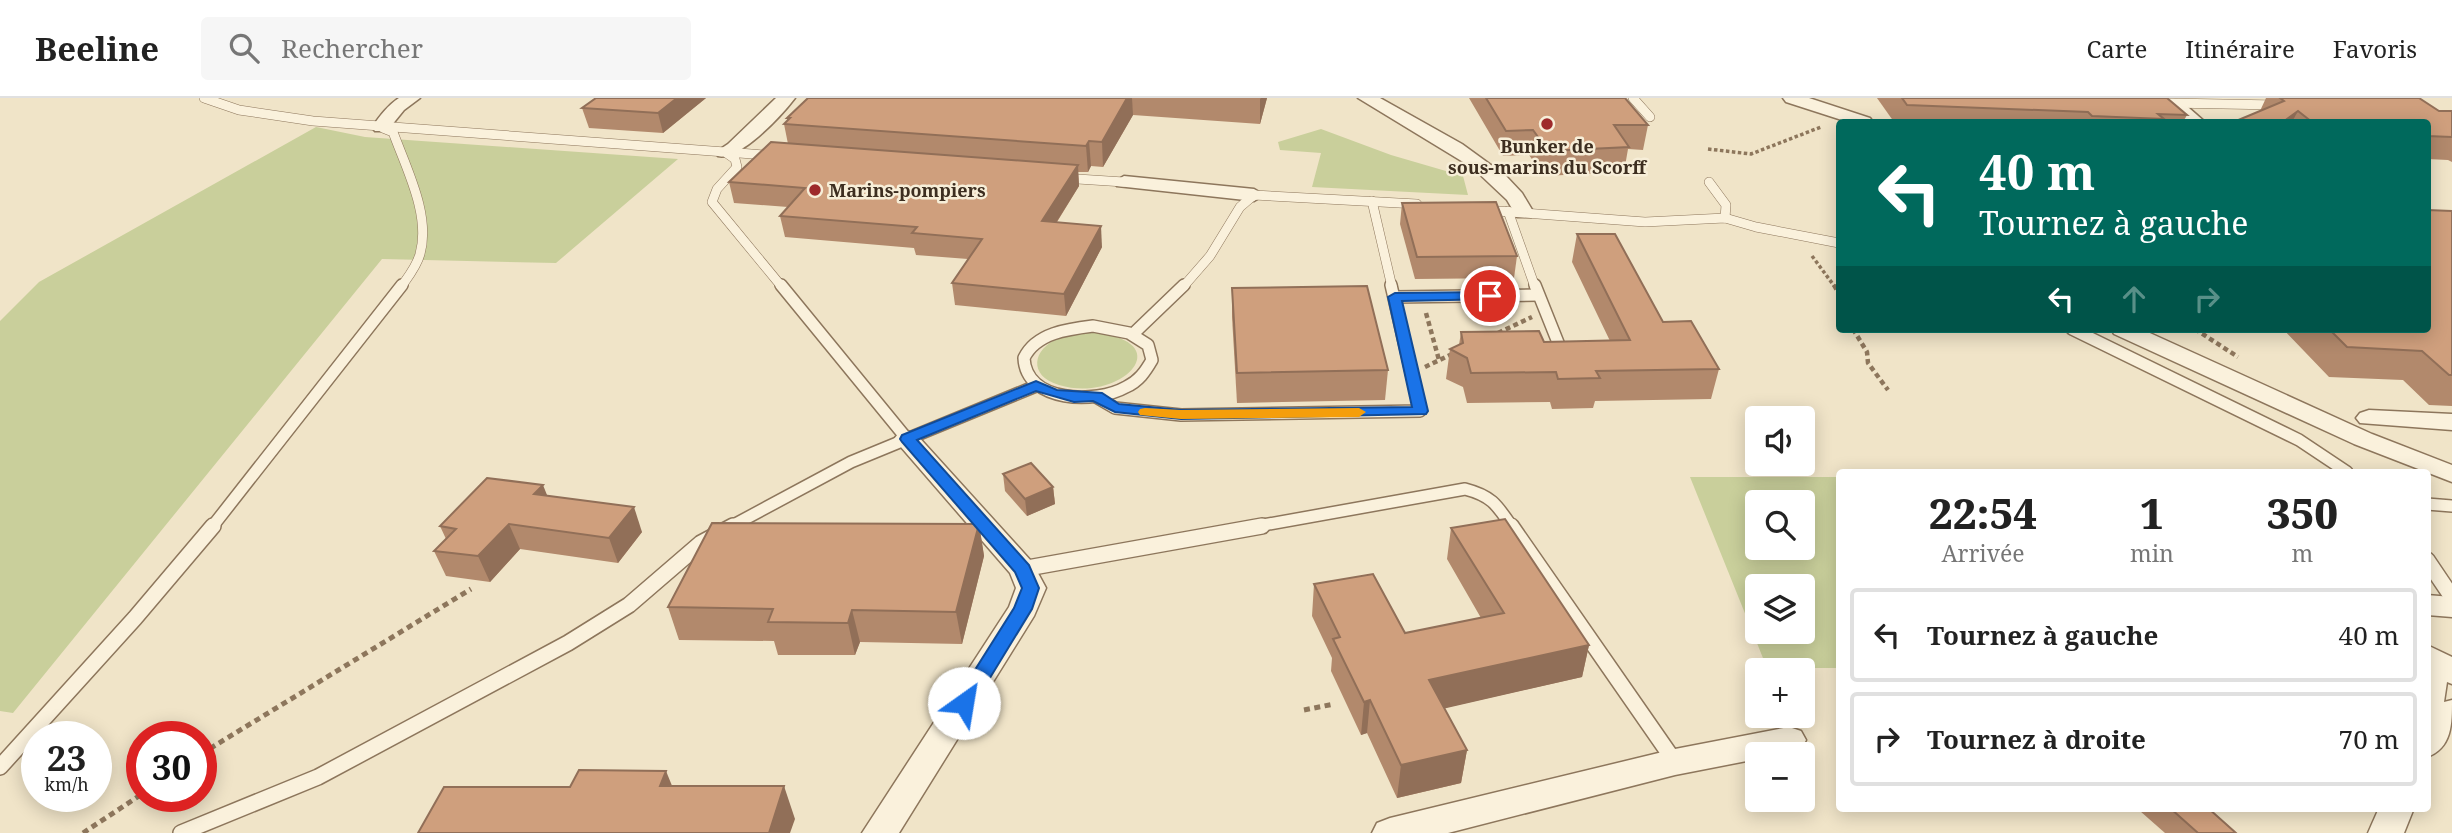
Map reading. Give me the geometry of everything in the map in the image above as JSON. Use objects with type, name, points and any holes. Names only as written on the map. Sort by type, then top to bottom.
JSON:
[{"type":"street","points":[[381,127],[398,106],[411,98]]},
{"type":"street","points":[[726,152],[734,148],[786,98]]},
{"type":"street","points":[[1367,98],[1423,129],[1506,184],[1520,201],[1516,212]]},
{"type":"street","points":[[1792,98],[1855,119]]},
{"type":"street","points":[[2166,103],[2192,119]]},
{"type":"street","points":[[1124,182],[1254,195]]},
{"type":"street","points":[[2131,333],[2362,439],[2452,474]]},
{"type":"street","points":[[2368,418],[2452,422]]},
{"type":"street","points":[[880,833],[1023,609],[1031,588],[1022,569],[907,439]]},
{"type":"street","points":[[2431,605],[2452,607]]},
{"type":"street","points":[[2431,659],[2452,672]]},
{"type":"street","points":[[2431,739],[2452,712]]},
{"type":"street","points":[[1390,833],[1675,762],[1789,740]]},
{"type":"street","points":[[2386,833],[2395,812]]},
{"type":"lane","points":[[204,98],[239,110],[313,121],[792,158]]},
{"type":"lane","points":[[1633,98],[1650,117]]},
{"type":"lane","points":[[2166,103],[2286,105]]},
{"type":"lane","points":[[0,767],[87,673],[286,438],[399,288],[419,256],[422,237],[414,192],[393,132],[381,127]]},
{"type":"lane","points":[[726,152],[735,159],[737,167],[717,189],[712,202],[907,439]]},
{"type":"lane","points":[[1057,177],[1124,182]]},
{"type":"lane","points":[[1709,182],[1726,205],[1725,218]]},
{"type":"lane","points":[[1133,334],[1189,281],[1212,254],[1241,203],[1254,195],[1426,205]]},
{"type":"lane","points":[[1096,397],[1115,408],[1181,415],[1420,411],[1372,201]]},
{"type":"lane","points":[[1467,208],[1644,222],[1725,218],[1756,227],[1836,242]]},
{"type":"lane","points":[[1516,212],[1538,295],[1563,356]]},
{"type":"lane","points":[[1395,297],[1538,295]]},
{"type":"lane","points":[[1093,326],[1113,327],[1133,334],[1151,351],[1152,362],[1146,374],[1134,384],[1096,397],[1074,397],[1036,386],[1026,376],[1023,364],[1027,352],[1045,337],[1072,328],[1093,326]]},
{"type":"lane","points":[[2080,333],[2299,440],[2342,469]]},
{"type":"lane","points":[[181,833],[318,777],[568,643],[629,605],[701,543],[851,462],[1036,386]]},
{"type":"lane","points":[[1022,569],[1465,489],[1481,493],[1493,500],[1675,762]]},
{"type":"lane","points":[[2431,504],[2452,506]]},
{"type":"lane","points":[[2431,566],[2452,597]]},
{"type":"path","points":[[1837,119],[1842,115]]},
{"type":"path","points":[[1708,149],[1751,154],[1836,120]]},
{"type":"path","points":[[1497,334],[1545,311]]},
{"type":"path","points":[[1426,312],[1439,360]]},
{"type":"path","points":[[1855,333],[1867,352],[1868,363],[1888,390]]},
{"type":"path","points":[[2201,333],[2242,359]]},
{"type":"path","points":[[1412,373],[1448,356],[1461,353]]},
{"type":"path","points":[[217,744],[471,589]]},
{"type":"path","points":[[1304,710],[1334,704]]},
{"type":"path","points":[[83,833],[126,805]]},
{"type":"green space","points":[[316,127],[365,137],[678,159],[556,263],[382,259],[13,713],[0,711],[0,321],[39,282]]},
{"type":"green space","points":[[1321,129],[1391,155],[1463,176],[1468,195],[1312,187],[1321,153],[1280,150],[1278,142]]},
{"type":"green space","points":[[1091,332],[1119,338],[1133,347],[1137,358],[1132,369],[1120,379],[1103,386],[1082,389],[1059,385],[1042,375],[1037,362],[1043,349],[1063,337]]},
{"type":"green space","points":[[1690,477],[1836,477],[1836,668],[1815,668],[1815,658],[1763,658],[1757,644],[1815,644],[1815,574],[1745,574],[1745,613]]},
{"type":"building","points":[[596,98],[677,98],[658,113],[582,108]]},
{"type":"building","points":[[808,98],[1127,98],[1102,142],[1089,141],[1086,146],[784,124]]},
{"type":"building","points":[[1486,98],[1625,98],[1648,125],[1614,125],[1629,147],[1548,151],[1533,130],[1506,131]]},
{"type":"building","points":[[1902,98],[2167,98],[2187,115],[2158,114],[2164,119],[2092,116],[2088,112],[1907,105]]},
{"type":"building","points":[[2280,98],[2419,98],[2439,111],[2452,111],[2452,137],[2431,136],[2431,119],[2308,119],[2298,111],[2287,119],[2241,119],[2284,101]]},
{"type":"building","points":[[771,142],[1078,165],[1042,221],[1101,226],[1064,294],[952,283],[982,239],[912,233],[917,227],[780,216],[805,188],[729,182]]},
{"type":"building","points":[[1496,202],[1517,256],[1417,257],[1402,203]]},
{"type":"building","points":[[2431,210],[2452,211],[2452,375],[2422,351],[2347,347],[2333,333],[2431,333]]},
{"type":"building","points":[[1577,234],[1615,234],[1663,322],[1691,321],[1719,369],[1596,371],[1600,378],[1558,379],[1556,372],[1471,373],[1467,358],[1450,349],[1463,343],[1461,332],[1539,331],[1544,342],[1630,340]]},
{"type":"building","points":[[1367,286],[1388,370],[1237,373],[1232,288]]},
{"type":"building","points":[[1031,463],[1053,487],[1025,499],[1003,474]]},
{"type":"building","points":[[487,478],[543,485],[534,494],[634,507],[609,538],[509,524],[478,556],[434,551],[456,529],[440,526]]},
{"type":"building","points":[[1505,519],[1589,645],[1429,680],[1467,750],[1401,765],[1370,700],[1364,702],[1333,639],[1340,637],[1314,584],[1373,574],[1405,633],[1504,613],[1451,528]]},
{"type":"building","points":[[712,523],[979,524],[956,612],[852,610],[848,623],[768,622],[773,609],[668,607]]},
{"type":"building","points":[[579,770],[666,771],[660,786],[784,786],[769,833],[418,833],[444,787],[570,787]]},
{"type":"building","points":[[2174,812],[2212,812],[2236,833],[2198,833]]},
{"type":"slow traffic","points":[[1145,412],[1181,415],[1359,412]]},
{"type":"place","name":"Bunker de sous-marins du Scorff","points":[[1547,124]]},
{"type":"place","name":"Marins-pompiers","points":[[815,190]]},
{"type":"route","points":[[964,703],[1023,609],[1031,588],[1022,569],[919,449],[907,439],[1036,386],[1074,397],[1096,397],[1115,408],[1181,415],[1420,411],[1395,297],[1490,296]]}]
